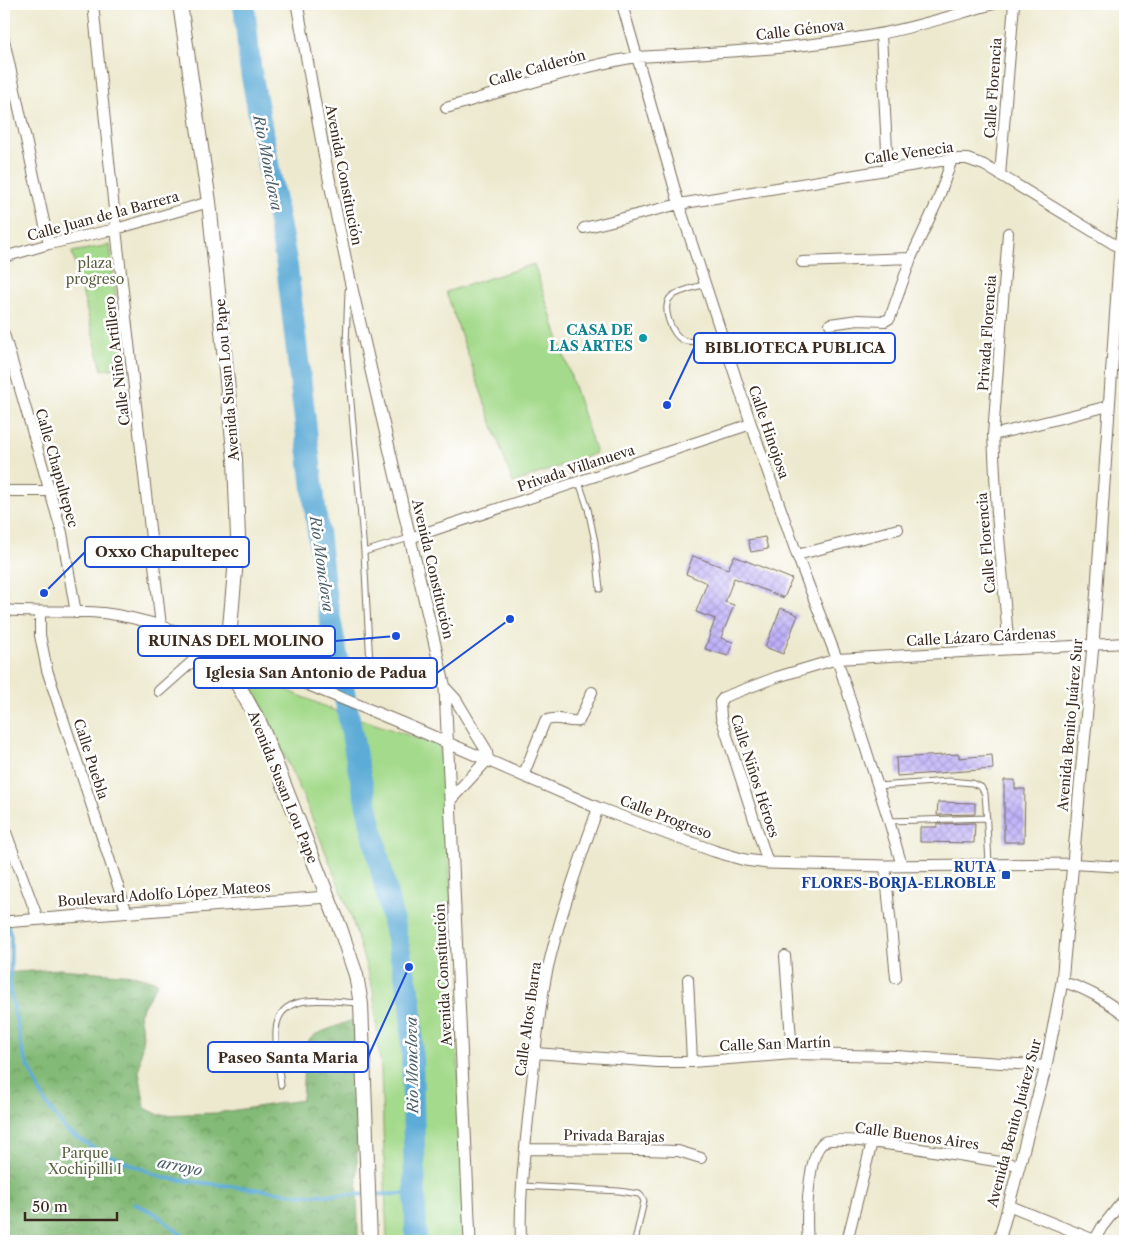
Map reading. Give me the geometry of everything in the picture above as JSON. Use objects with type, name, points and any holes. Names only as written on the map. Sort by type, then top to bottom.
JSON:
[{"type":"main road","name":"Avenida Susan Lou Pape","points":[[180,4],[210,202],[235,460],[238,537],[226,651],[228,667],[261,726],[340,928],[356,975],[361,1004],[370,1241]]},
{"type":"street","name":"Calle Niño Artillero","points":[[93,4],[116,229],[161,626]]},
{"type":"street","name":"Avenida Constitución","points":[[297,4],[323,149],[349,276],[445,688],[470,1241]]},
{"type":"street","name":"Calle Hinojosa","points":[[622,4],[679,204],[751,424],[797,555],[837,659],[902,866]]},
{"type":"street","name":"Calle Génova","points":[[636,57],[766,49],[881,34],[994,4]]},
{"type":"street","name":"Calle Florencia","points":[[1000,175],[1014,4]]},
{"type":"street","points":[[881,34],[888,169]]},
{"type":"street","points":[[4,40],[49,244]]},
{"type":"street","name":"Calle Calderón","points":[[446,108],[561,74],[636,57]]},
{"type":"street","points":[[830,324],[858,320],[885,321],[890,318],[911,258],[938,200],[952,159]]},
{"type":"street","name":"Calle Venecia","points":[[584,228],[679,204],[952,159],[967,159],[975,161],[1000,175],[1120,248]]},
{"type":"street","name":"Calle Juan de la Barrera","points":[[4,257],[49,244],[116,229],[210,202]]},
{"type":"street","name":"Avenida Benito Juárez Sur","points":[[999,1241],[1046,1066],[1062,982],[1093,645],[1120,248],[1125,204]]},
{"type":"street","name":"Privada Florencia","points":[[993,435],[1008,234]]},
{"type":"street","points":[[802,262],[911,258]]},
{"type":"street","name":"Calle Chapultepec","points":[[4,334],[62,533],[76,612]]},
{"type":"street","points":[[993,435],[1109,406]]},
{"type":"street","name":"Privada Villanueva","points":[[410,538],[751,424]]},
{"type":"street","name":"Calle Florencia","points":[[993,435],[997,514],[1009,649]]},
{"type":"street","points":[[4,491],[49,491]]},
{"type":"street","points":[[797,555],[898,529]]},
{"type":"street","points":[[4,610],[102,613],[133,618],[212,644],[226,651]]},
{"type":"street","name":"Calle Puebla","points":[[40,612],[40,635],[48,670],[127,913]]},
{"type":"street","name":"Calle Lázaro Cárdenas","points":[[837,659],[1125,643]]},
{"type":"street","points":[[158,691],[212,644]]},
{"type":"street","name":"Calle Progreso","points":[[226,651],[447,742],[598,808],[714,852],[746,860],[768,863],[885,866],[1072,864],[1125,868]]},
{"type":"street","name":"Calle Niños Héroes","points":[[768,863],[721,717],[721,700],[777,677],[837,659]]},
{"type":"street","points":[[445,688],[456,700],[486,750],[488,761],[450,800]]},
{"type":"street","points":[[523,776],[545,721],[552,718],[574,722],[579,721],[592,692]]},
{"type":"street","name":"Calle Altos Ibarra","points":[[521,1241],[521,1186],[542,1001],[561,917],[598,808]]},
{"type":"street","points":[[4,827],[35,919]]},
{"type":"street","points":[[885,866],[896,978]]},
{"type":"street","name":"Boulevard Adolfo López Mateos","points":[[4,922],[327,897]]},
{"type":"street","points":[[784,956],[792,1054]]},
{"type":"street","points":[[688,979],[692,1062]]},
{"type":"street","points":[[1062,982],[1086,990],[1125,1014]]},
{"type":"street","name":"Calle San Martín","points":[[536,1053],[630,1060],[692,1062],[792,1054],[896,1056],[1046,1066]]},
{"type":"street","name":"Calle Buenos Aires","points":[[808,1241],[808,1201],[812,1167],[816,1152],[822,1143],[834,1140],[872,1142],[1019,1165]]},
{"type":"street","points":[[846,1241],[872,1142]]},
{"type":"street","name":"Privada Barajas","points":[[525,1149],[661,1150],[701,1158]]},
{"type":"street","points":[[1008,1205],[1095,1241],[1102,1227],[1125,1198]]},
{"type":"lane","points":[[349,276],[346,344],[364,552],[370,665]]},
{"type":"lane","points":[[706,284],[673,295],[670,298],[667,307],[670,322],[678,337],[684,341],[698,341],[722,334]]},
{"type":"lane","points":[[579,482],[588,509],[595,542],[600,589]]},
{"type":"lane","points":[[364,552],[410,538]]},
{"type":"lane","points":[[878,786],[949,781],[972,783],[981,787],[985,794],[989,864]]},
{"type":"lane","points":[[889,821],[987,818]]},
{"type":"lane","points":[[281,1085],[276,1032],[280,1014],[285,1008],[306,1001],[361,1004]]},
{"type":"lane","points":[[521,1186],[619,1190],[638,1194],[644,1202],[635,1241]]},
{"type":"green space","name":"plaza progreso","points":[[110,245],[124,367],[102,370],[72,252]]},
{"type":"green space","points":[[534,264],[596,453],[513,483],[446,292]]},
{"type":"green space","points":[[240,670],[331,709],[440,746],[448,837],[466,1241],[387,1241],[381,1070],[373,990],[351,916],[306,803],[257,695]]},
{"type":"green space","name":"Parque Xochipilli I","points":[[60,969],[133,975],[158,982],[139,1014],[143,1035],[139,1071],[145,1108],[159,1115],[216,1113],[302,1100],[305,1044],[316,1034],[355,1019],[358,1241],[4,1241],[4,973]]},
{"type":"building","points":[[765,537],[768,549],[751,552],[748,540]]},
{"type":"building","points":[[693,556],[728,569],[734,556],[792,579],[784,598],[734,578],[725,602],[734,605],[721,638],[733,642],[728,656],[705,649],[715,619],[696,612],[707,583],[686,574]]},
{"type":"building","points":[[781,608],[798,615],[783,654],[765,647]]},
{"type":"building","points":[[959,754],[959,758],[992,755],[993,769],[897,776],[896,758]]},
{"type":"building","points":[[1004,780],[1015,780],[1015,789],[1025,789],[1024,842],[1004,842]]},
{"type":"building","points":[[938,802],[975,803],[975,814],[937,815]]},
{"type":"building","points":[[975,823],[974,843],[920,842],[920,827],[937,827],[937,824]]},
{"type":"waterway","name":"Rio Monclova","points":[[244,4],[250,66],[287,266],[325,592],[358,766],[411,1002],[416,1241]]},
{"type":"waterway","name":"arroyo","points":[[4,909],[11,937],[10,990],[23,1054],[45,1102],[66,1130],[97,1150],[164,1178],[304,1195],[415,1194]]},
{"type":"waterway","points":[[134,1203],[156,1214],[189,1241]]},
{"type":"place","name":"CASA DE LAS ARTES","points":[[643,338]]},
{"type":"place","name":"BIBLIOTECA PUBLICA","points":[[667,405]]},
{"type":"place","name":"Oxxo Chapultepec","points":[[44,593]]},
{"type":"place","name":"Iglesia San Antonio de Padua","points":[[510,619]]},
{"type":"place","name":"RUINAS DEL MOLINO","points":[[396,636]]},
{"type":"place","name":"RUTA FLORES-BORJA-ELROBLE","points":[[1006,875]]},
{"type":"place","name":"Paseo Santa Maria","points":[[409,967]]}]
